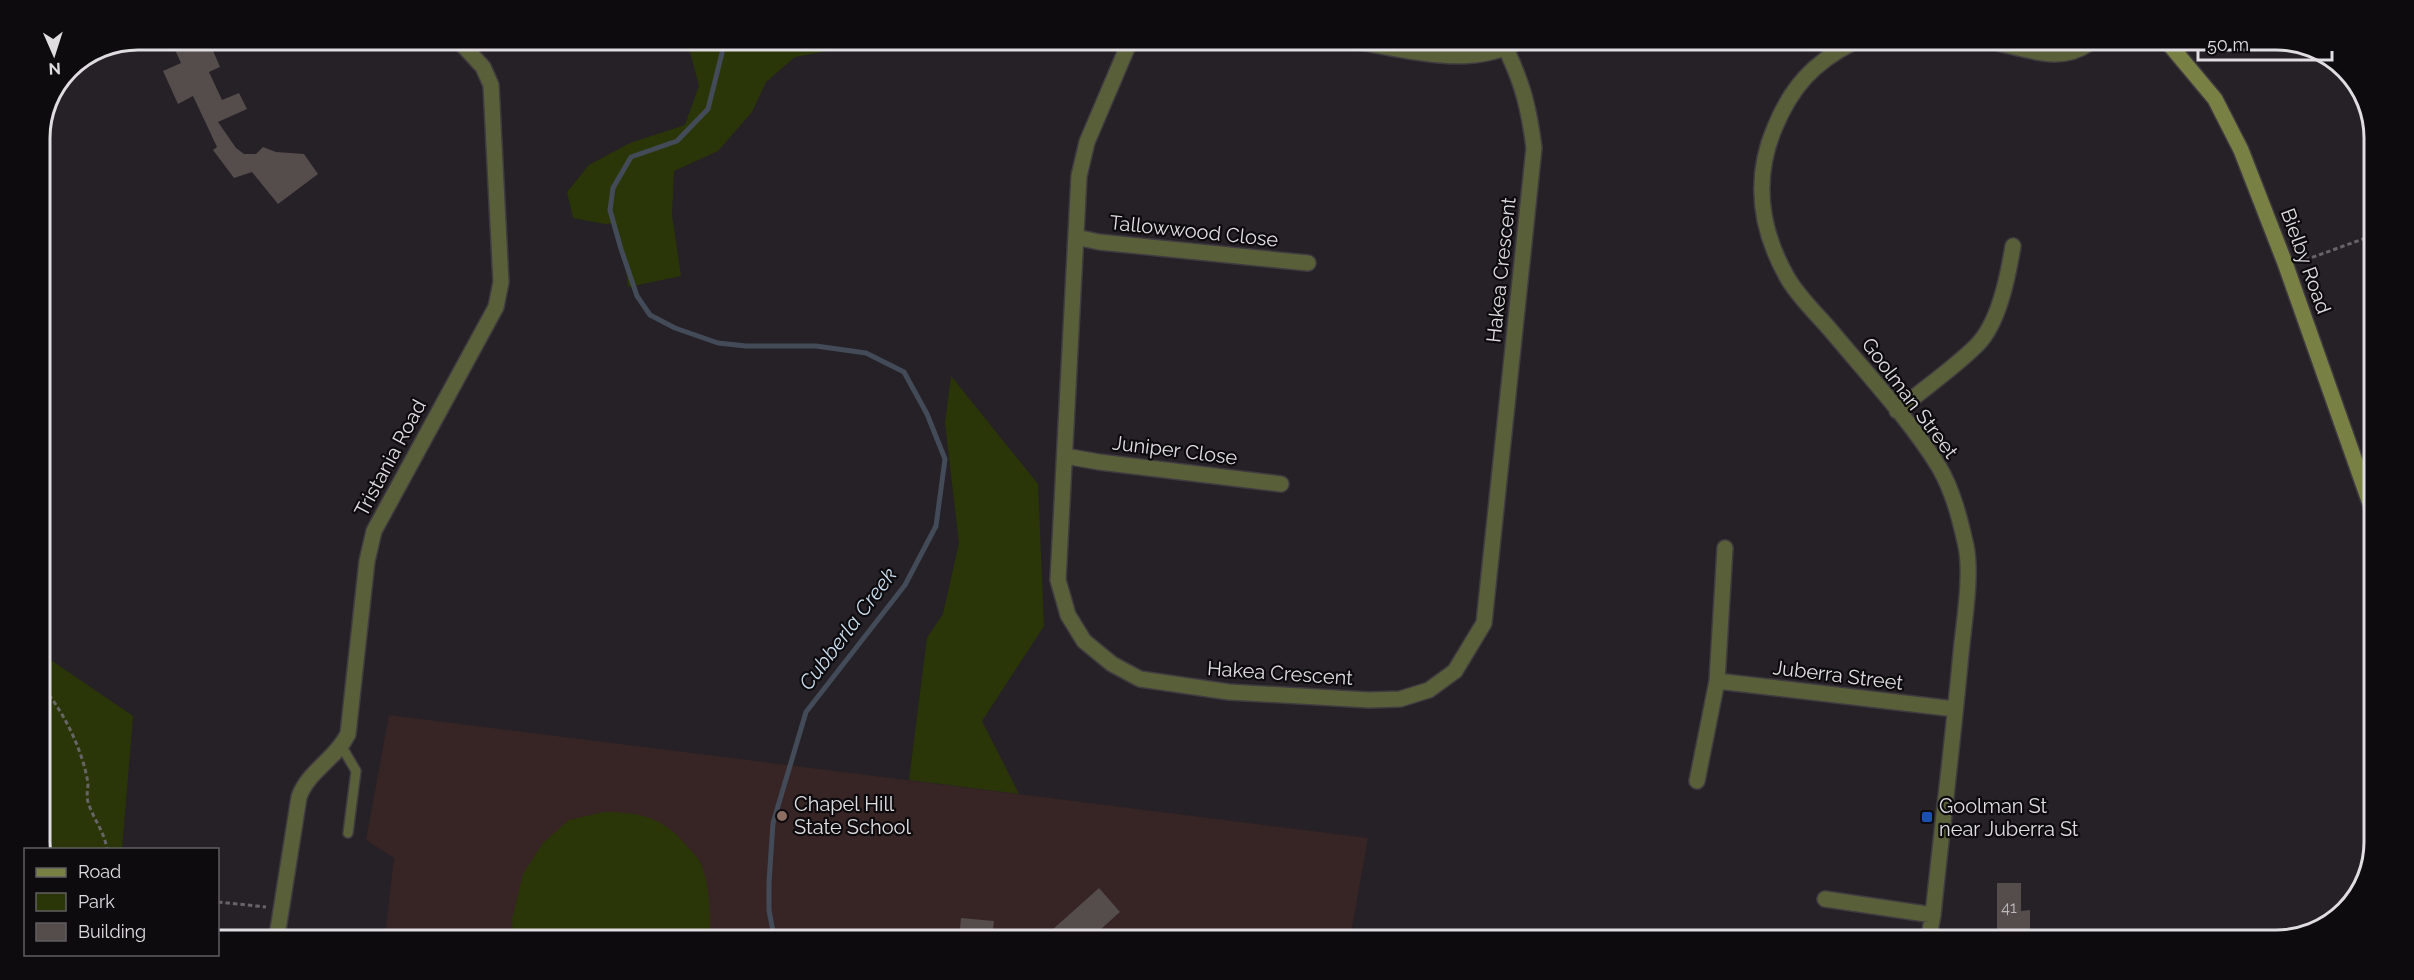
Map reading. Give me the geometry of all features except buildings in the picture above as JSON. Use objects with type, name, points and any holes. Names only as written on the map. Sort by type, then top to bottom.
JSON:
[{"type":"street","name":"Tristania Road","points":[[278,930],[299,797],[303,785],[342,747],[348,734],[367,561],[374,531],[496,307],[501,282],[491,85],[483,67],[467,50]]},
{"type":"street","name":"Hakea Crescent","points":[[1126,50],[1087,142],[1079,176],[1058,580],[1068,615],[1084,641],[1112,664],[1140,679],[1228,692],[1369,700],[1400,699],[1429,690],[1455,671],[1484,622],[1534,148],[1530,115],[1513,50]]},
{"type":"street","points":[[1415,50],[1464,57],[1492,50]]},
{"type":"street","name":"Goolman Street","points":[[1840,50],[1803,78],[1785,104],[1769,141],[1761,175],[1760,195],[1771,243],[1788,278],[1897,411],[1940,468],[1958,508],[1967,550],[1967,592],[1930,930]]},
{"type":"street","points":[[2030,50],[2050,54],[2067,54],[2075,50]]},
{"type":"street","name":"Bielby Road","points":[[2174,50],[2215,99],[2241,150],[2285,263],[2364,486]]},
{"type":"street","name":"Tallowwood Close","points":[[1076,237],[1099,242],[1308,263]]},
{"type":"street","points":[[1897,411],[1978,344],[1992,321],[2008,275],[2013,246]]},
{"type":"street","name":"Juniper Close","points":[[1065,456],[1281,484]]},
{"type":"street","points":[[1697,781],[1717,681],[1725,548]]},
{"type":"street","name":"Juberra Street","points":[[1717,681],[1955,709]]},
{"type":"street","points":[[1826,899],[1933,915]]},
{"type":"lane","points":[[342,747],[356,771],[348,832]]},
{"type":"path","points":[[2305,260],[2364,239]]},
{"type":"path","points":[[50,697],[75,738],[88,783],[87,801],[107,848]]},
{"type":"path","points":[[219,902],[280,908]]},
{"type":"shaded area","name":"Chapel Hill State School","points":[[389,715],[1368,838],[1352,930],[386,930],[394,858],[366,840]]},
{"type":"green space","points":[[690,50],[832,50],[795,57],[766,82],[752,112],[718,151],[674,171],[672,215],[681,276],[628,287],[625,260],[616,223],[605,224],[573,218],[567,192],[589,165],[630,143],[685,125],[699,86]]},
{"type":"green space","points":[[951,376],[1038,484],[1044,626],[982,721],[1019,794],[909,780],[927,638],[943,614],[959,543],[945,423]]},
{"type":"green space","points":[[50,659],[133,716],[122,848],[50,848]]},
{"type":"green space","points":[[604,812],[628,813],[650,818],[668,828],[701,864],[708,890],[710,930],[513,930],[512,920],[523,874],[543,843],[569,820]]},
{"type":"waterway","name":"Cubberla Creek","points":[[722,50],[708,109],[677,141],[631,157],[613,188],[610,210],[637,296],[650,315],[675,328],[718,343],[746,346],[816,346],[866,353],[904,372],[927,414],[945,459],[936,526],[905,585],[806,712],[773,823],[769,882],[769,910],[773,930]]},
{"type":"place","name":"Chapel Hill State School","points":[[782,816]]},
{"type":"place","name":"Goolman St near Juberra St","points":[[1927,817]]}]
